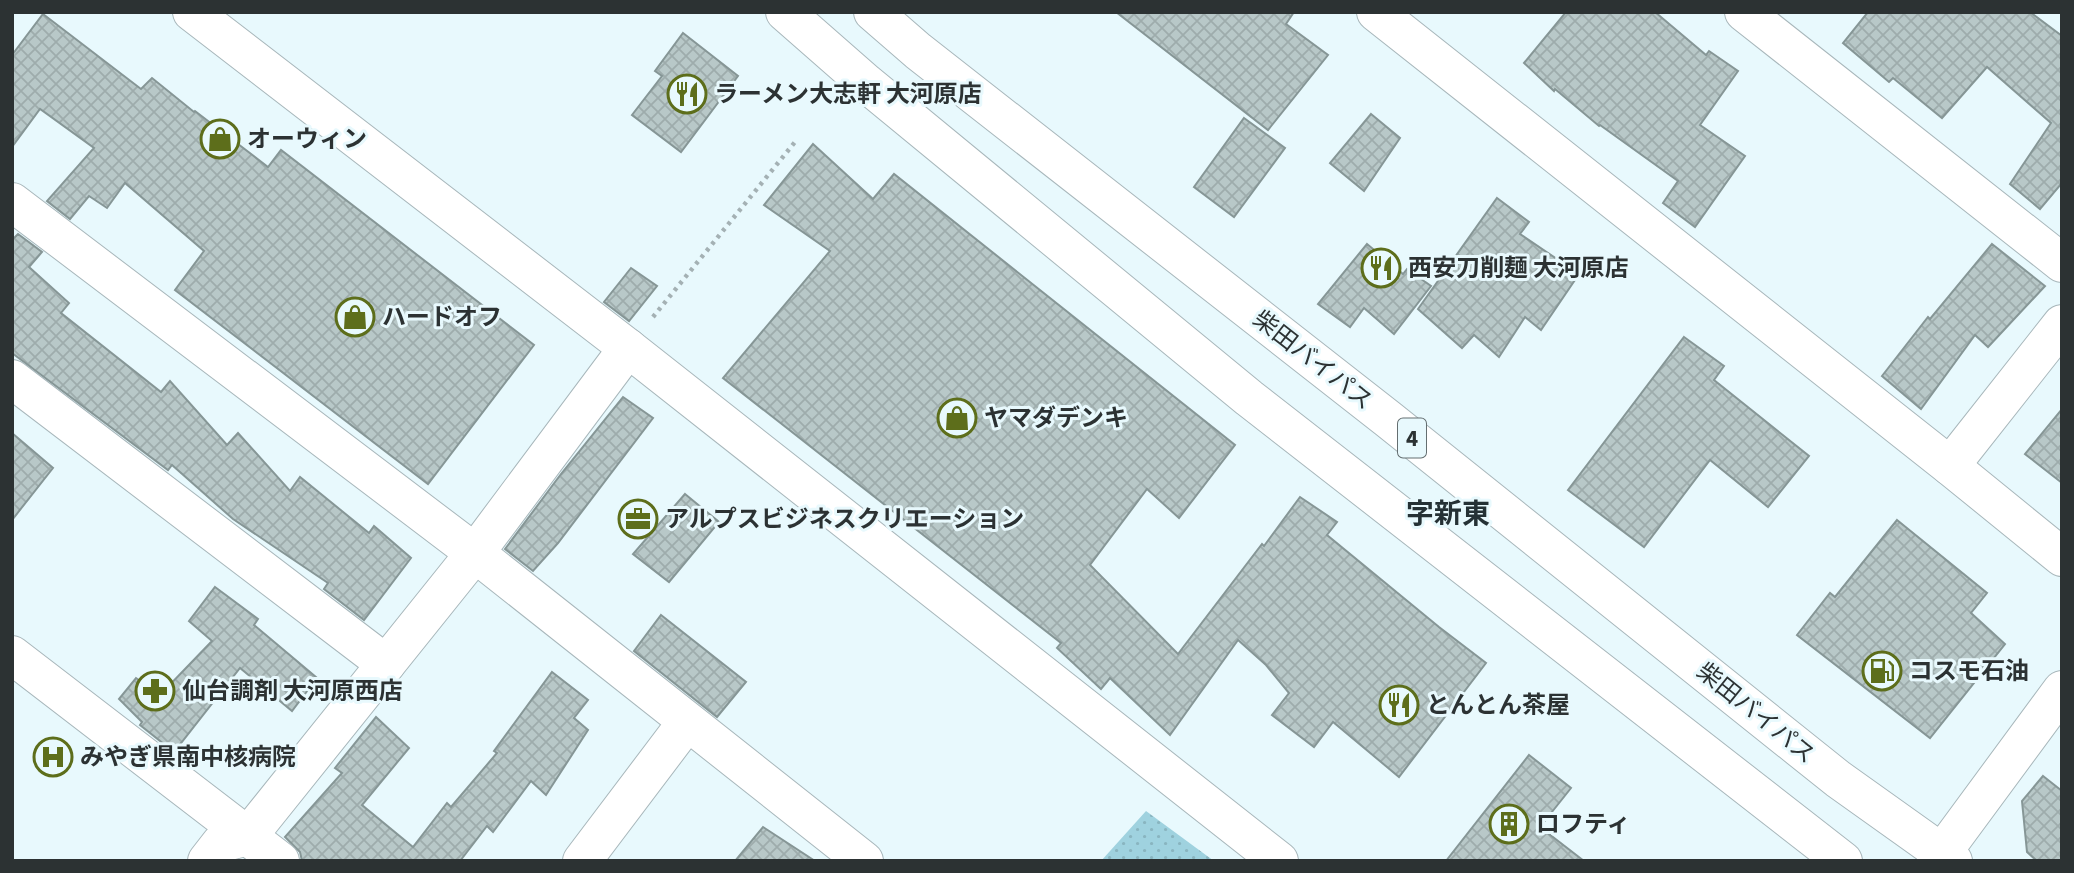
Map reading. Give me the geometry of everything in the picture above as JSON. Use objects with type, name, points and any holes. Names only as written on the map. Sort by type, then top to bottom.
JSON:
[{"type":"main road","points":[[192,12],[628,348],[1279,861]]},
{"type":"main road","points":[[785,12],[866,83],[1249,398],[1843,861]]},
{"type":"main road","name":"柴田バイパス","points":[[873,12],[918,51],[1388,419],[1838,779],[1944,858]]},
{"type":"main road","points":[[1376,12],[2062,557]]},
{"type":"main road","points":[[1744,12],[2062,262]]},
{"type":"main road","points":[[12,202],[475,553],[864,861]]},
{"type":"main road","points":[[1950,466],[2062,324]]},
{"type":"main road","points":[[207,861],[221,843],[248,836],[475,553],[628,348]]},
{"type":"main road","points":[[12,379],[386,664]]},
{"type":"main road","points":[[12,655],[280,861]]},
{"type":"main road","points":[[1944,858],[2062,690]]},
{"type":"main road","points":[[582,861],[687,722]]},
{"type":"path","points":[[628,348],[795,142]]},
{"type":"shaded area","points":[[1146,811],[1214,861],[1101,861]]},
{"type":"building","points":[[1116,12],[1294,12],[1286,24],[1328,55],[1268,130]]},
{"type":"building","points":[[1566,12],[1655,12],[1706,55],[1709,51],[1738,71],[1700,125],[1745,156],[1695,227],[1663,203],[1678,181],[1599,126],[1555,89],[1554,91],[1524,63]]},
{"type":"building","points":[[1868,12],[2030,12],[2062,36],[2062,183],[2040,209],[2010,184],[2051,123],[1987,67],[1942,118],[1893,78],[1889,82],[1843,43]]},
{"type":"building","name":"ハードオフ","points":[[43,14],[141,89],[152,78],[268,167],[281,150],[534,345],[428,484],[175,290],[204,251],[125,183],[107,208],[89,196],[70,219],[47,201],[94,148],[40,109],[12,147],[12,55]]},
{"type":"building","points":[[683,33],[738,76],[681,152],[632,115],[662,76],[655,71]]},
{"type":"building","points":[[1371,114],[1400,138],[1364,191],[1330,163]]},
{"type":"building","points":[[1244,118],[1285,148],[1234,217],[1194,187]]},
{"type":"building","points":[[813,144],[873,199],[894,174],[1235,445],[1179,518],[1147,489],[1090,565],[1178,654],[1300,497],[1337,522],[1327,535],[1486,663],[1399,777],[1333,722],[1314,747],[1272,715],[1289,693],[1266,665],[1238,640],[1170,735],[1110,678],[1101,689],[1057,648],[1061,643],[723,378],[830,251],[764,205]]},
{"type":"building","points":[[1497,198],[1529,222],[1520,234],[1579,274],[1541,330],[1525,317],[1499,357],[1474,335],[1462,348],[1418,309]]},
{"type":"building","points":[[18,234],[42,252],[29,267],[69,303],[61,313],[161,392],[170,381],[227,445],[238,433],[290,491],[300,477],[369,533],[374,526],[411,558],[364,620],[324,589],[328,583],[233,519],[172,465],[168,470],[12,353],[12,240]]},
{"type":"building","points":[[1367,244],[1403,274],[1407,269],[1431,286],[1394,334],[1364,308],[1350,327],[1318,304]]},
{"type":"building","points":[[1992,244],[2045,286],[1988,347],[1975,335],[1921,409],[1882,376],[1928,317],[1930,319]]},
{"type":"building","points":[[631,268],[657,286],[629,321],[604,302]]},
{"type":"building","points":[[1684,337],[1724,366],[1714,380],[1809,456],[1768,507],[1710,460],[1644,547],[1568,490]]},
{"type":"building","points":[[623,397],[653,418],[558,543],[533,571],[505,549]]},
{"type":"building","points":[[2062,409],[2062,483],[2025,454]]},
{"type":"building","points":[[12,433],[53,468],[12,520]]},
{"type":"building","points":[[685,494],[719,522],[669,582],[633,554]]},
{"type":"building","points":[[1897,520],[1987,593],[1971,613],[2005,644],[1930,738],[1797,635],[1830,593],[1835,597]]},
{"type":"building","points":[[215,587],[258,619],[254,625],[317,678],[292,711],[240,668],[174,752],[140,725],[142,722],[119,699],[136,678],[160,695],[212,641],[189,621]]},
{"type":"building","points":[[661,615],[746,682],[717,717],[634,651]]},
{"type":"building","points":[[552,672],[588,700],[574,718],[588,730],[546,795],[531,781],[493,832],[487,826],[460,861],[302,861],[300,852],[285,837],[342,773],[335,768],[376,717],[409,748],[362,805],[413,847],[447,803],[451,807],[497,753],[494,751]]},
{"type":"building","name":"ロフティ","points":[[1529,755],[1571,788],[1540,827],[1584,861],[1446,861]]},
{"type":"building","points":[[2043,776],[2062,791],[2062,861],[2037,861],[2027,852],[2022,801]]},
{"type":"building","points":[[763,827],[815,861],[735,861]]},
{"type":"place","name":"ラーメン大志軒 大河原店","points":[[687,94]]},
{"type":"place","name":"オーウィン","points":[[220,139]]},
{"type":"place","name":"西安刀削麺 大河原店","points":[[1381,268]]},
{"type":"place","name":"ハードオフ","points":[[355,317]]},
{"type":"place","name":"ヤマダデンキ","points":[[957,418]]},
{"type":"place","name":"アルプスビジネスクリエーション","points":[[638,519]]},
{"type":"place","name":"コスモ石油","points":[[1882,671]]},
{"type":"place","name":"仙台調剤 大河原西店","points":[[155,691]]},
{"type":"place","name":"とんとん茶屋","points":[[1399,705]]},
{"type":"place","name":"みやぎ県南中核病院","points":[[53,757]]},
{"type":"place","name":"ロフティ","points":[[1509,824]]},
{"type":"district","name":"字新東","points":[[1448,513]]}]
